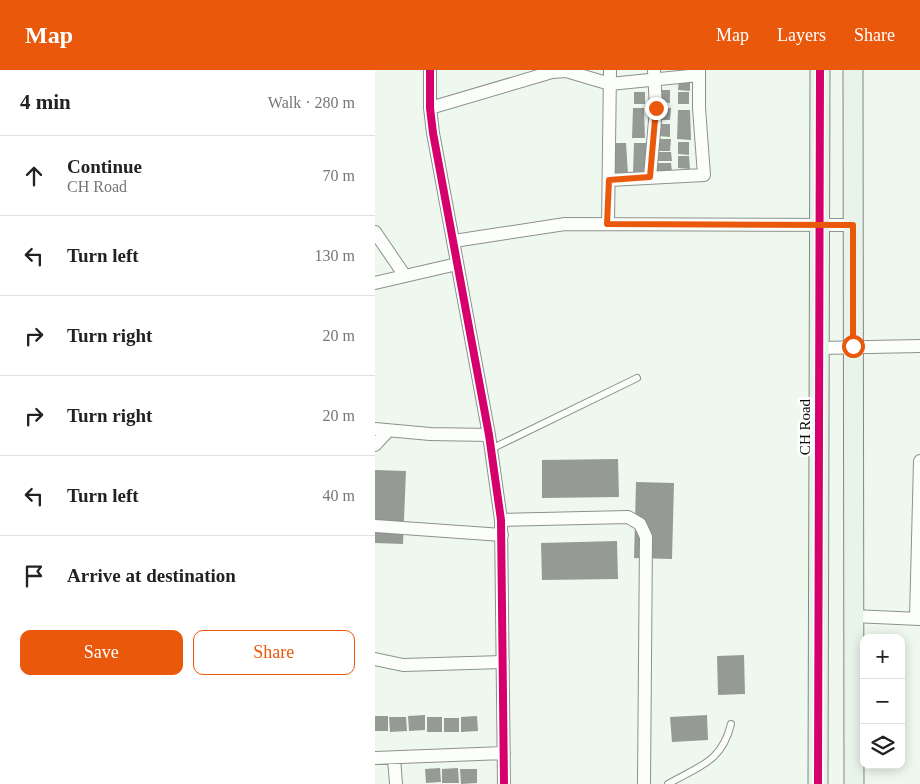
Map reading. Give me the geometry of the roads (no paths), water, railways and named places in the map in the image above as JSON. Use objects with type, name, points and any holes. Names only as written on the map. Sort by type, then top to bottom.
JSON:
[{"type":"street","points":[[430,70],[430,108],[442,185],[489,435],[501,520],[504,784]]},
{"type":"street","points":[[607,224],[610,70]]},
{"type":"street","name":"CH Road","points":[[818,784],[821,70]]},
{"type":"street","points":[[853,70],[854,784]]},
{"type":"street","points":[[430,108],[552,72],[566,71],[610,84],[654,75],[699,72],[700,140],[704,174],[609,180]]},
{"type":"street","points":[[650,177],[656,108],[654,75]]},
{"type":"street","points":[[454,241],[565,224],[853,225]]},
{"type":"street","points":[[375,232],[405,276]]},
{"type":"street","points":[[375,283],[457,264]]},
{"type":"street","points":[[819,348],[920,346]]},
{"type":"street","points":[[375,429],[489,435]]},
{"type":"street","points":[[375,444],[388,431]]},
{"type":"street","points":[[853,616],[918,619],[920,461]]},
{"type":"street","points":[[501,520],[628,517],[640,524],[646,537],[644,784]]},
{"type":"street","points":[[375,526],[502,535]]},
{"type":"street","points":[[375,660],[403,665],[503,662]]},
{"type":"street","points":[[375,758],[504,753]]},
{"type":"street","points":[[394,758],[396,784]]},
{"type":"lane","points":[[491,449],[637,378]]},
{"type":"lane","points":[[669,784],[714,758],[727,742],[731,724]]}]
